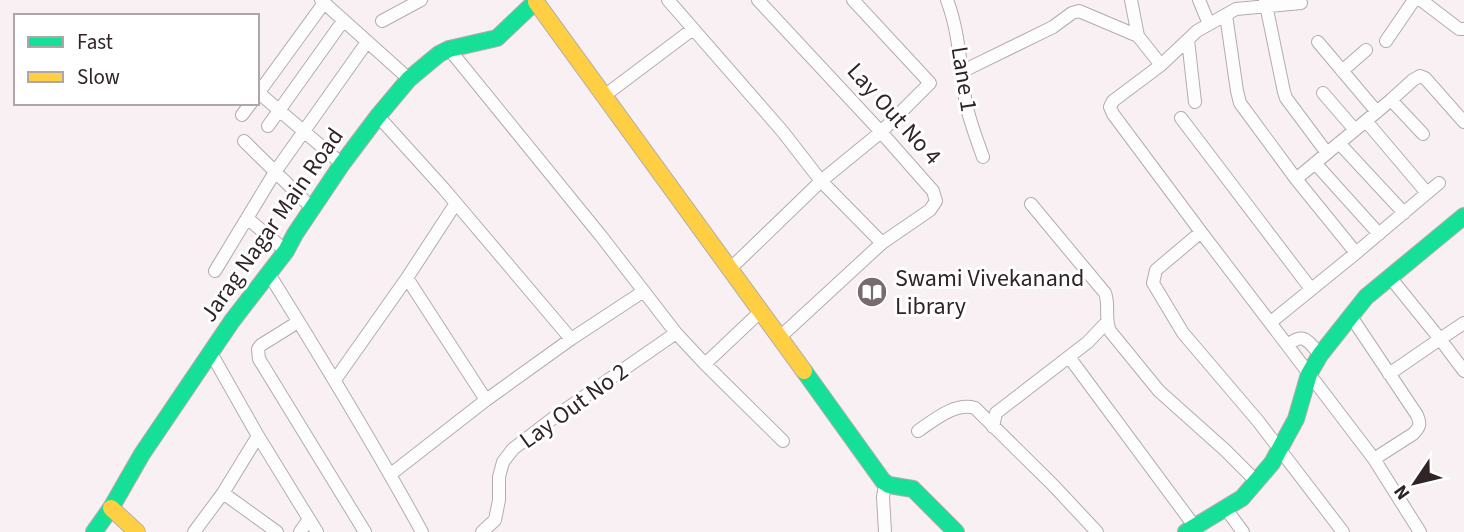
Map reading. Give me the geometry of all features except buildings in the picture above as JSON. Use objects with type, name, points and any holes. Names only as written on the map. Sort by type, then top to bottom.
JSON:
[{"type":"main road","name":"Jarag Nagar Main Road","points":[[94,532],[142,454],[232,321],[286,251],[342,164],[378,116],[409,79],[439,54],[449,49],[497,38],[533,2]]},
{"type":"main road","points":[[533,2],[731,268],[863,456],[886,483],[913,489],[956,532]]},
{"type":"main road","points":[[1191,529],[1242,498],[1272,463],[1296,419],[1309,374],[1350,315],[1390,276],[1464,216]]},
{"type":"main road","points":[[111,508],[137,532]]},
{"type":"street","points":[[382,21],[421,0]]},
{"type":"street","points":[[668,0],[783,132],[821,181],[882,243]]},
{"type":"street","name":"Lay Out No 4","points":[[758,0],[881,132],[933,191],[936,201],[930,210],[882,243],[780,337]]},
{"type":"street","name":"Lane 1","points":[[947,0],[958,39],[966,104],[983,157]]},
{"type":"street","points":[[1131,0],[1138,36]]},
{"type":"street","points":[[1387,41],[1414,0]]},
{"type":"street","points":[[1421,0],[1459,29],[1464,29]]},
{"type":"street","points":[[731,268],[821,181],[881,132],[930,83],[855,1]]},
{"type":"street","points":[[259,93],[323,2],[409,79]]},
{"type":"street","points":[[1301,3],[1266,2],[1236,9],[1226,15],[1204,12],[1197,31],[1188,40],[1156,58],[1110,107],[1201,232],[1374,459],[1420,532]]},
{"type":"street","points":[[1266,2],[1286,98],[1327,153]]},
{"type":"street","points":[[962,71],[1053,27],[1079,11],[1138,36],[1156,58]]},
{"type":"street","points":[[1226,15],[1240,103],[1296,179],[1356,253]]},
{"type":"street","points":[[268,126],[343,21]]},
{"type":"street","points":[[604,96],[693,29]]},
{"type":"street","points":[[1188,40],[1195,102]]},
{"type":"street","points":[[215,271],[275,172],[367,42]]},
{"type":"street","points":[[1318,42],[1377,112]]},
{"type":"street","points":[[449,49],[676,333],[705,365],[783,440]]},
{"type":"street","points":[[1342,71],[1366,51]]},
{"type":"street","points":[[1296,179],[1420,76],[1426,78],[1464,122]]},
{"type":"street","points":[[1323,93],[1427,193]]},
{"type":"street","points":[[259,99],[279,110],[342,164]]},
{"type":"street","points":[[1391,100],[1423,134]]},
{"type":"street","points":[[242,116],[250,105]]},
{"type":"street","points":[[378,116],[571,339]]},
{"type":"street","points":[[1181,118],[1311,289]]},
{"type":"street","points":[[244,141],[313,208]]},
{"type":"street","points":[[1339,143],[1404,213]]},
{"type":"street","points":[[1315,163],[1379,234]]},
{"type":"street","points":[[1271,322],[1439,183]]},
{"type":"street","points":[[335,380],[456,203]]},
{"type":"street","points":[[1031,204],[1105,293],[1108,300],[1106,323],[1110,331],[1159,391],[1256,481]]},
{"type":"street","points":[[247,218],[286,251]]},
{"type":"street","points":[[1201,232],[1156,270],[1153,284],[1184,333],[1258,421],[1343,532]]},
{"type":"street","points":[[268,274],[335,380],[422,532]]},
{"type":"street","points":[[1390,276],[1464,371]]},
{"type":"street","points":[[407,278],[486,400]]},
{"type":"street","points":[[391,474],[486,400],[644,290]]},
{"type":"street","points":[[705,365],[761,311]]},
{"type":"street","points":[[1350,315],[1421,422],[1419,429],[1413,434],[1374,459]]},
{"type":"street","points":[[298,322],[261,345],[258,349],[259,359],[365,532]]},
{"type":"street","points":[[989,423],[996,413],[1088,342],[1106,323]]},
{"type":"street","points":[[1389,374],[1464,323]]},
{"type":"street","name":"Lay Out No 2","points":[[482,532],[495,520],[499,500],[499,477],[503,462],[513,449],[676,333]]},
{"type":"street","points":[[1288,345],[1301,337],[1320,355]]},
{"type":"street","points":[[211,353],[317,532]]},
{"type":"street","points":[[1069,356],[1191,529]]},
{"type":"street","points":[[918,431],[958,408],[975,408],[1097,532]]},
{"type":"street","points":[[194,532],[223,493],[258,436]]},
{"type":"street","points":[[885,532],[883,497],[886,483]]},
{"type":"street","points":[[223,493],[277,532]]},
{"type":"street","points":[[1226,509],[1243,532]]},
{"type":"street","points":[[300,532],[309,519]]},
{"type":"traffic: fast","points":[[94,532],[142,454],[232,321],[286,251],[342,164],[378,116],[409,79],[439,54],[449,49],[497,38],[537,0]]},
{"type":"traffic: fast","points":[[1186,532],[1242,498],[1272,463],[1296,419],[1309,374],[1320,355],[1366,297],[1464,216]]},
{"type":"traffic: fast","points":[[804,371],[883,481],[889,485],[913,489],[956,532]]},
{"type":"traffic: slow","points":[[536,2],[804,371]]},
{"type":"traffic: slow","points":[[111,508],[137,532]]},
{"type":"place","name":"Swami Vivekanand Library","points":[[872,292]]}]
